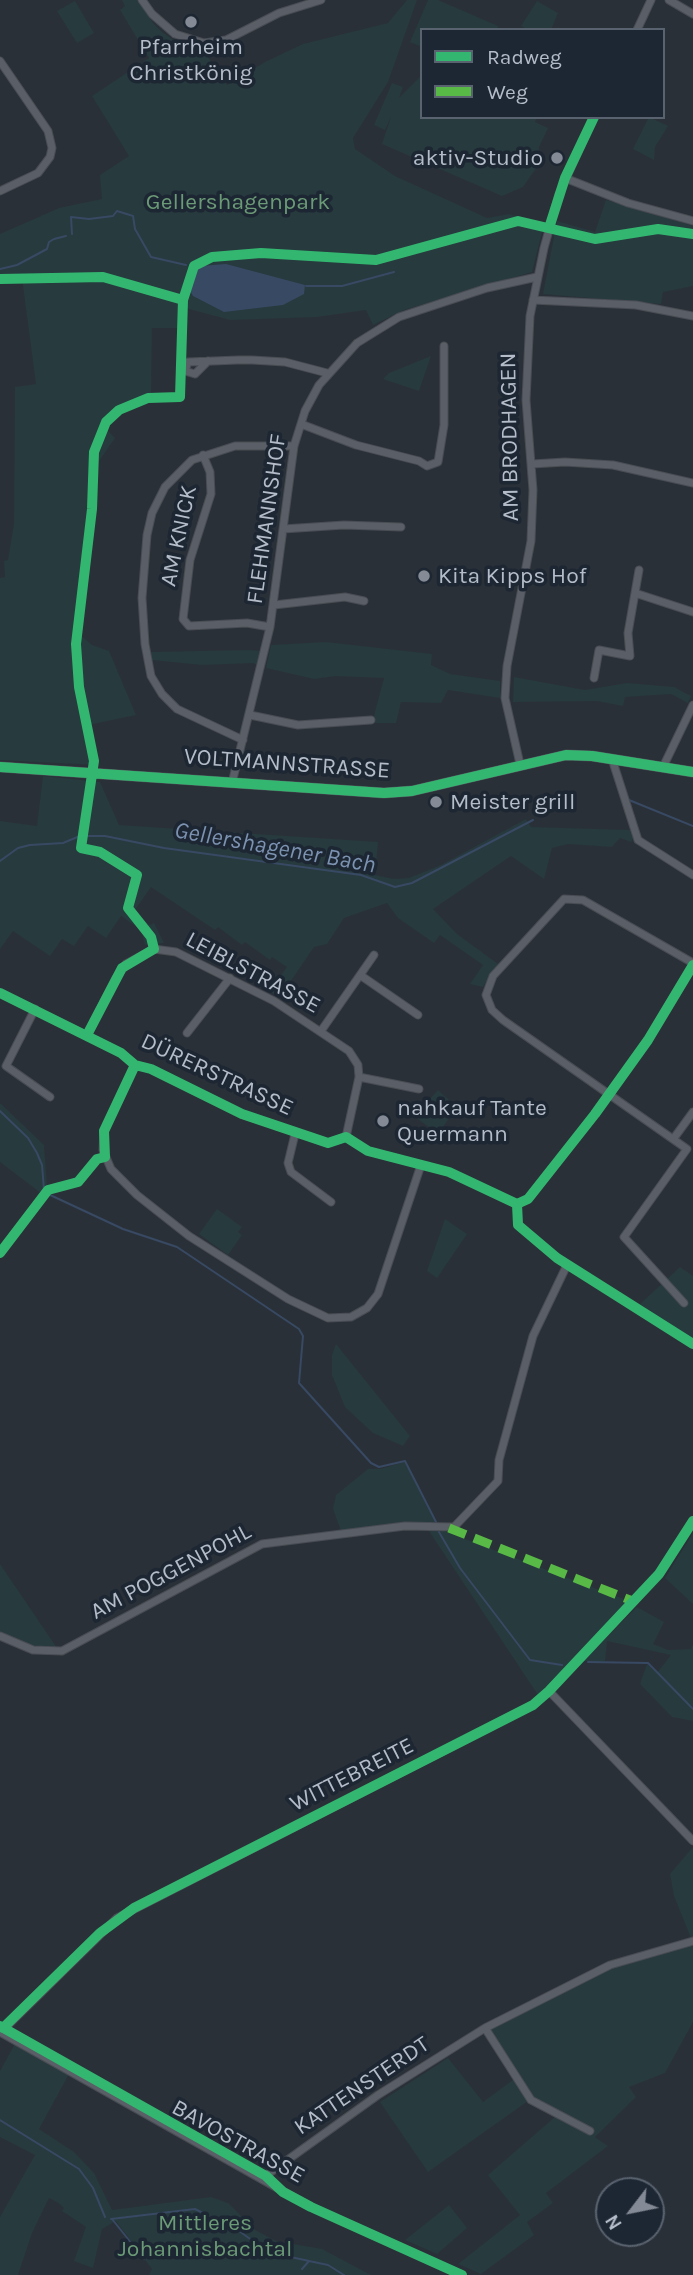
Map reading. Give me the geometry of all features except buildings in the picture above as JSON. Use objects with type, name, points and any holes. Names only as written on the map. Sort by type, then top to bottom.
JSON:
[{"type":"street","points":[[142,0],[152,14],[176,34],[192,42],[209,43],[226,40],[279,13],[321,0]]},
{"type":"street","points":[[637,28],[651,0]]},
{"type":"street","points":[[669,0],[693,14]]},
{"type":"street","points":[[0,61],[48,131],[52,148],[50,156],[38,173],[0,191]]},
{"type":"street","name":"AM BRODHAGEN","points":[[520,764],[509,722],[506,683],[531,541],[532,464],[526,372],[533,300],[565,177],[593,119]]},
{"type":"street","points":[[565,177],[628,203],[693,221]]},
{"type":"street","name":"FLEHMANNSHOF","points":[[232,783],[270,627],[294,446],[300,424],[327,373],[366,335],[399,317],[487,288],[537,277]]},
{"type":"street","points":[[533,300],[636,305],[693,316]]},
{"type":"street","points":[[300,424],[356,445],[419,461],[426,466],[438,462],[444,425],[444,346]]},
{"type":"street","points":[[208,361],[274,361],[327,373]]},
{"type":"street","points":[[243,740],[192,717],[169,702],[151,676],[145,644],[142,582],[152,513],[174,476],[203,454],[235,446],[294,446]]},
{"type":"street","name":"AM KNICK","points":[[203,454],[210,472],[211,494],[190,560],[183,620],[189,626],[247,623],[270,627]]},
{"type":"street","points":[[532,464],[565,462],[613,465],[693,483]]},
{"type":"street","points":[[283,529],[344,525],[401,527]]},
{"type":"street","points":[[594,678],[598,650],[630,656],[628,633],[639,570]]},
{"type":"street","points":[[635,593],[693,612]]},
{"type":"street","points":[[274,605],[345,597],[364,601]]},
{"type":"street","points":[[663,767],[693,705]]},
{"type":"street","points":[[250,715],[298,725],[371,720]]},
{"type":"street","name":"VOLTMANNSTRASSE","points":[[0,767],[393,793],[566,755],[612,759],[693,772]]},
{"type":"street","points":[[612,759],[638,840],[693,875]]},
{"type":"street","points":[[517,1204],[527,1199],[610,1094],[648,1040],[693,964],[575,898],[564,899],[555,906],[489,981],[486,995],[492,1010],[610,1094],[674,1138],[687,1149],[624,1237],[684,1303]]},
{"type":"street","name":"LEIBLSTRASSE","points":[[88,1035],[118,974],[144,953],[161,949],[176,952],[230,978],[321,1031],[349,1051],[358,1065],[359,1077]]},
{"type":"street","name":"LEIBLSTRASSE","points":[[321,1031],[374,956]]},
{"type":"street","points":[[360,975],[418,1015]]},
{"type":"street","points":[[187,1033],[230,978]]},
{"type":"street","name":"DÜRERSTRASSE","points":[[0,993],[88,1035],[121,1053],[135,1065],[151,1069],[242,1114],[295,1134],[332,1143],[346,1137]]},
{"type":"street","points":[[35,1009],[6,1066],[50,1097]]},
{"type":"street","points":[[135,1065],[104,1131],[103,1150],[111,1169],[137,1195],[189,1236],[276,1292],[328,1318],[351,1317],[367,1308],[378,1294],[421,1165]]},
{"type":"street","points":[[419,1090],[359,1077],[346,1137],[368,1151],[449,1172],[517,1204]]},
{"type":"street","points":[[674,1138],[693,1112]]},
{"type":"street","points":[[295,1134],[288,1163],[291,1172],[331,1202]]},
{"type":"street","points":[[0,1253],[47,1192]]},
{"type":"street","points":[[517,1204],[518,1225],[568,1265],[693,1344]]},
{"type":"street","name":"AM POGGENPOHL","points":[[0,1636],[33,1650],[62,1651],[262,1544],[405,1526],[449,1528],[498,1481],[499,1460],[533,1336],[568,1265]]},
{"type":"street","name":"WITTEBREITE","points":[[0,2032],[117,1918],[516,1714],[550,1692],[659,1574],[693,1521]]},
{"type":"street","points":[[550,1692],[693,1841]]},
{"type":"street","name":"KATTENSTERDT","points":[[261,2179],[378,2095],[485,2028],[610,1965],[693,1941]]},
{"type":"street","points":[[485,2028],[531,2100],[590,2131]]},
{"type":"street","name":"BAVOSTRASSE","points":[[0,2032],[340,2221],[463,2275]]},
{"type":"green space","name":"Gellershagenpark","points":[[122,0],[139,0],[162,32],[178,43],[206,54],[227,85],[265,62],[303,44],[388,23],[407,0],[417,0],[388,82],[353,138],[355,149],[395,176],[487,218],[509,214],[544,224],[532,272],[404,310],[373,325],[366,310],[317,317],[230,320],[185,308],[183,328],[152,328],[151,396],[120,411],[105,428],[115,438],[95,467],[79,634],[92,645],[109,651],[136,715],[88,725],[97,765],[0,760],[0,578],[5,577],[4,561],[8,560],[14,524],[15,387],[36,384],[22,278],[0,281],[0,234],[59,208],[102,199],[100,175],[129,156],[92,96],[149,58],[120,10],[125,6]]},
{"type":"green space","points":[[428,0],[438,0],[498,26],[420,28],[420,46],[410,42]]},
{"type":"green space","points":[[75,1],[94,33],[77,43],[57,11]]},
{"type":"green space","points":[[537,1],[558,13],[552,28],[521,26]]},
{"type":"green space","points":[[420,77],[420,119],[536,119],[535,122],[548,128],[539,147],[537,167],[523,187],[502,196],[382,144],[391,117],[385,130],[374,125],[392,83],[403,87],[399,98]]},
{"type":"green space","points":[[648,119],[668,126],[655,147],[654,160],[633,149]]},
{"type":"green space","points":[[606,200],[693,226],[693,286],[663,292],[661,304],[543,294],[557,221],[595,232]]},
{"type":"green space","points":[[431,356],[419,391],[383,379],[389,373]]},
{"type":"green space","points":[[326,642],[432,654],[431,665],[450,674],[500,681],[500,698],[448,690],[441,703],[401,702],[396,723],[372,723],[384,678],[336,676],[314,679],[266,668],[271,645]]},
{"type":"green space","points":[[260,651],[257,666],[254,663],[202,665],[152,660],[151,652]]},
{"type":"green space","points":[[514,677],[585,690],[627,683],[674,687],[691,696],[688,703],[671,694],[625,697],[623,706],[597,701],[513,702]]},
{"type":"green space","points":[[43,776],[100,782],[119,825],[378,842],[375,875],[394,879],[409,878],[441,865],[526,819],[531,827],[630,830],[633,839],[631,842],[620,838],[612,847],[568,844],[552,848],[544,879],[511,856],[433,909],[457,934],[498,964],[483,987],[470,984],[483,965],[440,935],[434,943],[398,918],[387,903],[344,918],[327,944],[314,947],[280,997],[269,991],[287,967],[272,957],[270,960],[245,942],[242,945],[218,927],[215,930],[151,887],[135,910],[149,925],[154,923],[164,943],[145,945],[141,930],[121,916],[106,938],[88,926],[74,946],[62,939],[50,956],[13,931],[0,949],[0,821],[37,826]]},
{"type":"green space","points":[[438,1090],[457,1107],[438,1134],[414,1116]]},
{"type":"green space","points":[[0,1103],[44,1145],[47,1186],[42,1194],[0,1162]]},
{"type":"green space","points":[[217,1209],[242,1227],[238,1232],[242,1235],[228,1255],[199,1234]]},
{"type":"green space","points":[[445,1219],[467,1234],[437,1278],[427,1271]]},
{"type":"green space","points":[[680,1267],[693,1276],[693,1340],[640,1304]]},
{"type":"green space","points":[[336,1344],[410,1436],[403,1446],[373,1433],[345,1407],[332,1375],[332,1355]]},
{"type":"green space","points":[[405,1462],[435,1522],[341,1531],[333,1509],[336,1495],[368,1469],[380,1469]]},
{"type":"green space","points":[[427,1528],[444,1531],[629,1601],[538,1695]]},
{"type":"green space","points":[[693,1533],[693,1604],[665,1578]]},
{"type":"green space","points":[[0,1564],[57,1648],[26,1645],[0,1633]]},
{"type":"green space","points":[[637,1607],[664,1622],[653,1644],[668,1650],[691,1649],[693,1644],[693,1721],[672,1717],[640,1684],[647,1664],[657,1673],[671,1655],[607,1641],[605,1662],[583,1661]]},
{"type":"green space","points":[[693,1847],[691,1938],[674,1896],[670,1874]]},
{"type":"green space","points":[[693,1944],[693,2022],[665,2073],[629,2087],[636,2097],[595,2137],[608,2146],[546,2193],[553,2203],[527,2222],[534,2235],[481,2274],[458,2264],[520,2215],[488,2175],[556,2116],[528,2101],[428,2172],[380,2102],[448,2058],[483,2102],[517,2077],[489,2029],[609,1969]]},
{"type":"green space","name":"Mittleres Johannisbachtal","points":[[15,2044],[69,2074],[39,2129],[74,2152],[94,2173],[112,2210],[211,2197],[228,2203],[255,2230],[276,2241],[322,2249],[371,2275],[149,2275],[152,2269],[116,2221],[102,2229],[93,2268],[74,2261],[86,2227],[62,2211],[64,2208],[49,2198],[32,2233],[18,2275],[0,2275],[0,2217],[35,2155],[0,2137],[0,2071]]},
{"type":"green space","points":[[449,2205],[467,2228],[437,2254],[405,2240]]},
{"type":"water","points":[[226,264],[305,285],[304,294],[283,305],[224,312],[193,296],[188,287],[200,266]]},
{"type":"waterway","points":[[72,234],[71,217],[89,219],[113,216],[117,211],[133,216],[135,229],[151,257],[186,265]]},
{"type":"waterway","points":[[0,269],[17,265],[47,249],[49,242],[54,239],[66,236]]},
{"type":"waterway","points":[[306,286],[342,286],[394,272]]},
{"type":"waterway","name":"Gellershagener Bach","points":[[629,800],[693,826]]},
{"type":"waterway","name":"Gellershagener Bach","points":[[0,861],[18,848],[30,845],[63,843],[80,836],[105,836],[164,848],[361,875],[395,887],[412,883],[533,820]]},
{"type":"waterway","points":[[0,1111],[28,1138],[37,1153],[42,1165],[44,1190]]},
{"type":"waterway","points":[[48,1194],[123,1229],[177,1247],[299,1329],[303,1336],[299,1383],[371,1463],[379,1467],[405,1461],[436,1522]]},
{"type":"waterway","points":[[439,1532],[460,1568],[530,1660],[562,1665]]},
{"type":"waterway","points":[[588,1662],[648,1663],[693,1709]]},
{"type":"waterway","points":[[0,2120],[79,2169],[93,2188],[105,2217]]},
{"type":"waterway","points":[[111,2219],[195,2209],[207,2215]]},
{"type":"waterway","points":[[213,2218],[235,2228],[268,2252],[309,2261]]},
{"type":"waterway","points":[[112,2219],[144,2259]]},
{"type":"waterway","points":[[302,2269],[309,2261],[328,2265],[344,2275]]},
{"type":"marked path","points":[[449,1528],[635,1602]]},
{"type":"cycle path","points":[[549,228],[565,178],[593,119]]},
{"type":"cycle path","points":[[87,1035],[122,968],[154,949],[151,937],[128,908],[137,875],[100,852],[81,848],[94,761],[79,687],[76,644],[92,509],[94,452],[106,422],[119,410],[148,398],[180,397],[183,300],[194,266],[212,257],[261,253],[376,260],[518,221],[595,239],[658,229],[693,234]]},
{"type":"cycle path","points":[[0,279],[103,277],[183,300]]},
{"type":"cycle path","points":[[0,767],[384,793],[412,791],[566,755],[592,756],[693,772]]},
{"type":"cycle path","points":[[517,1204],[528,1199],[595,1114],[648,1040],[693,965]]},
{"type":"cycle path","points":[[0,993],[121,1053],[135,1065],[151,1069],[242,1114],[328,1143],[346,1137],[368,1151],[449,1172],[517,1204]]},
{"type":"cycle path","points":[[0,1253],[48,1190],[78,1182],[97,1159],[105,1157],[104,1131],[135,1065]]},
{"type":"cycle path","points":[[517,1204],[518,1225],[557,1258],[693,1344]]},
{"type":"cycle path","points":[[3,2028],[100,1933],[134,1908],[533,1705],[659,1574],[693,1521]]},
{"type":"cycle path","points":[[0,2026],[266,2176],[283,2192],[462,2275]]},
{"type":"place","name":"Pfarrheim Christkönig","points":[[191,22]]},
{"type":"place","name":"aktiv-Studio","points":[[557,158]]},
{"type":"place","name":"Kita Kipps Hof","points":[[424,576]]},
{"type":"place","name":"Meister grill","points":[[436,802]]},
{"type":"place","name":"nahkauf Tante Quermann","points":[[383,1121]]}]
